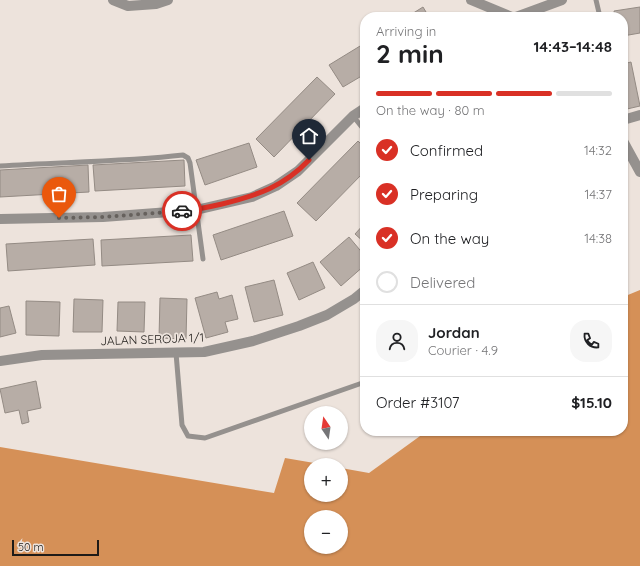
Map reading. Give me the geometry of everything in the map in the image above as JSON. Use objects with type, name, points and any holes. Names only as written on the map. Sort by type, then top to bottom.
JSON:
[{"type":"street","points":[[113,0],[128,6],[156,4],[168,0]]},
{"type":"street","points":[[471,0],[500,12]]},
{"type":"street","points":[[530,12],[562,0]]},
{"type":"street","points":[[0,219],[103,217],[196,210],[252,197],[276,186],[298,171],[353,116],[360,111]]},
{"type":"street","points":[[628,119],[640,115]]},
{"type":"street","points":[[628,151],[640,172]]},
{"type":"street","name":"JALAN SEROJA 1/1","points":[[0,361],[42,355],[204,352],[252,341],[299,326],[328,315],[360,294]]},
{"type":"lane","points":[[596,0],[599,12]]},
{"type":"lane","points":[[353,116],[360,125]]},
{"type":"lane","points":[[0,166],[56,162],[142,160],[183,156],[188,158],[204,259]]},
{"type":"lane","points":[[176,352],[182,425],[188,436],[206,438],[360,384]]},
{"type":"shaded area","points":[[640,290],[640,566],[0,566],[0,447],[274,493],[285,458],[304,461],[304,502],[348,502],[348,469],[369,473],[420,436],[628,436],[628,295]]},
{"type":"building","points":[[423,7],[426,12],[415,12]]},
{"type":"building","points":[[640,7],[640,33],[628,35],[628,12],[614,11]]},
{"type":"building","points":[[360,46],[360,77],[343,87],[329,65]]},
{"type":"building","points":[[631,62],[640,106],[628,109],[628,63]]},
{"type":"building","points":[[317,77],[335,94],[274,157],[256,139]]},
{"type":"building","points":[[358,141],[360,143],[360,176],[316,221],[297,203]]},
{"type":"building","points":[[249,143],[257,167],[205,185],[196,160]]},
{"type":"building","points":[[184,160],[185,186],[95,191],[93,165]]},
{"type":"building","points":[[88,165],[89,192],[0,197],[0,170]]},
{"type":"building","points":[[284,211],[293,236],[221,260],[213,235]]},
{"type":"building","points":[[360,228],[360,238],[355,234]]},
{"type":"building","points":[[191,235],[193,261],[102,266],[101,240]]},
{"type":"building","points":[[349,237],[360,250],[360,269],[341,286],[320,262]]},
{"type":"building","points":[[93,239],[95,265],[8,271],[6,244]]},
{"type":"building","points":[[313,262],[325,288],[299,300],[287,273]]},
{"type":"building","points":[[274,280],[283,315],[254,322],[245,287]]},
{"type":"building","points":[[217,292],[219,299],[232,295],[238,319],[225,322],[228,332],[206,338],[195,298]]},
{"type":"building","points":[[160,298],[187,299],[186,339],[159,338]]},
{"type":"building","points":[[74,299],[103,300],[102,332],[73,332]]},
{"type":"building","points":[[26,301],[60,302],[59,336],[26,335]]},
{"type":"building","points":[[118,302],[145,302],[144,332],[117,331]]},
{"type":"building","points":[[9,306],[16,333],[0,337],[0,308]]},
{"type":"building","points":[[36,381],[41,408],[27,411],[29,422],[22,424],[19,410],[5,413],[0,389]]},
{"type":"way so far","points":[[59,218],[103,217],[182,211]]},
{"type":"route","points":[[182,211],[196,210],[252,197],[276,186],[298,171],[309,160]]}]
